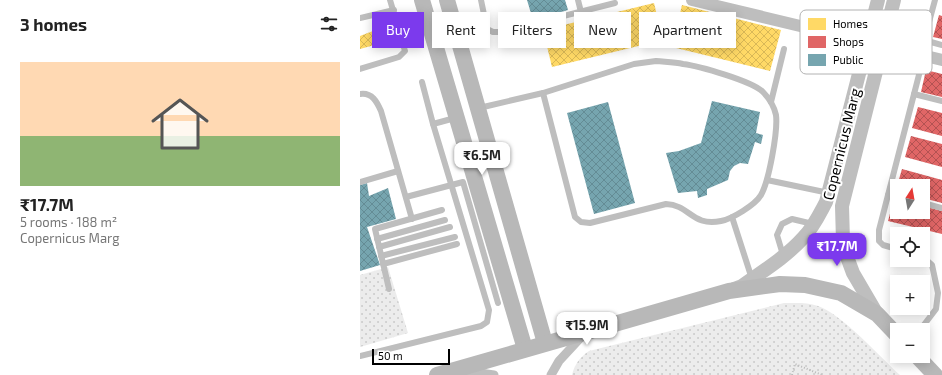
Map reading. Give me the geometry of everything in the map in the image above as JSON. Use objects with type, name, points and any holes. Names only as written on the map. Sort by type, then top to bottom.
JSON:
[{"type":"main road","points":[[422,0],[525,349]]},
{"type":"main road","points":[[447,0],[545,343]]},
{"type":"main road","points":[[437,375],[729,291],[780,284],[805,285],[841,293],[877,314],[890,328]]},
{"type":"main road","points":[[924,363],[935,375]]},
{"type":"street","points":[[692,0],[800,26]]},
{"type":"street","name":"Copernicus Marg","points":[[876,10],[878,0]]},
{"type":"street","name":"Copernicus Marg","points":[[891,10],[894,0]]},
{"type":"street","points":[[932,58],[942,60]]},
{"type":"street","name":"Copernicus Marg","points":[[729,291],[742,286],[783,255],[803,238],[814,224],[827,198],[860,74]]},
{"type":"street","name":"Copernicus Marg","points":[[875,74],[842,206],[843,241],[846,254],[853,273],[877,314]]},
{"type":"street","points":[[827,198],[842,206]]},
{"type":"street","points":[[551,375],[559,361],[586,332]]},
{"type":"street","points":[[453,370],[474,371],[494,375]]},
{"type":"lane","points":[[360,69],[403,55],[405,51],[390,0]]},
{"type":"lane","points":[[481,0],[487,29],[493,32],[500,32],[574,14]]},
{"type":"lane","points":[[578,0],[581,12],[615,3]]},
{"type":"lane","points":[[598,0],[600,8]]},
{"type":"lane","points":[[932,13],[936,0]]},
{"type":"lane","points":[[360,18],[394,10]]},
{"type":"lane","points":[[932,42],[942,45]]},
{"type":"lane","points":[[771,102],[784,49]]},
{"type":"lane","points":[[478,108],[543,93],[634,64],[656,61],[684,64],[732,77],[761,90],[771,102],[776,114],[777,126],[767,180],[761,196],[751,206],[721,221],[704,222],[692,217],[684,208],[676,204],[666,204],[590,223],[581,222],[575,218],[543,93]]},
{"type":"lane","points":[[890,247],[883,245],[879,241],[879,230],[919,74]]},
{"type":"lane","points":[[360,356],[474,328],[487,322],[489,310],[433,124],[422,82]]},
{"type":"lane","points":[[360,94],[371,96],[376,101],[381,111],[412,219]]},
{"type":"lane","points":[[914,94],[942,101]]},
{"type":"lane","points":[[433,124],[457,117]]},
{"type":"lane","points":[[360,182],[398,171]]},
{"type":"lane","points":[[767,180],[827,198]]},
{"type":"lane","points":[[406,197],[463,182],[498,303]]},
{"type":"lane","points":[[930,205],[942,208]]},
{"type":"lane","points":[[389,288],[375,229],[442,210]]},
{"type":"lane","points":[[732,216],[752,279]]},
{"type":"lane","points":[[783,255],[777,235],[782,224],[792,219],[814,224]]},
{"type":"lane","points":[[377,238],[444,220]]},
{"type":"lane","points":[[379,247],[450,227]]},
{"type":"lane","points":[[381,256],[455,237]]},
{"type":"lane","points":[[383,264],[457,244]]},
{"type":"lane","points":[[925,323],[936,309],[940,294],[932,265],[930,263]]},
{"type":"path","points":[[792,375],[795,364],[822,375]]},
{"type":"shaded area","points":[[388,267],[408,333],[360,347],[360,275]]},
{"type":"shaded area","points":[[784,303],[810,304],[828,311],[849,327],[900,375],[572,375],[578,362],[589,351]]},
{"type":"building: Homes","points":[[654,3],[656,12],[639,12],[639,46],[631,48],[631,12],[617,12]]},
{"type":"building: Homes","points":[[682,5],[710,12],[680,12]]},
{"type":"building: Homes","points":[[736,19],[781,30],[770,71],[676,48],[736,48]]},
{"type":"building: Homes","points":[[574,22],[574,48],[630,48],[552,67],[547,48],[566,48],[566,24]]},
{"type":"building: Homes","points":[[372,31],[372,46],[360,49],[360,36]]},
{"type":"building: Shops","points":[[939,15],[942,16],[942,39],[933,37]]},
{"type":"building: Shops","points":[[932,72],[942,74],[942,97],[921,92],[925,74],[932,74]]},
{"type":"building: Shops","points":[[918,107],[942,113],[942,136],[912,128]]},
{"type":"building: Shops","points":[[911,136],[942,144],[942,167],[905,157]]},
{"type":"building: Shops","points":[[902,169],[942,180],[942,203],[930,200],[930,179],[899,179]]},
{"type":"building: Shops","points":[[930,208],[942,211],[942,234],[930,231],[930,227],[913,227],[888,221],[890,214],[890,219],[930,219]]},
{"type":"building: Public","points":[[527,0],[565,0],[568,10],[561,12],[531,12]]},
{"type":"building: Public","points":[[712,101],[760,112],[756,133],[763,135],[761,144],[755,142],[748,164],[740,163],[734,166],[730,171],[728,180],[707,189],[707,195],[698,198],[697,191],[678,193],[666,153],[679,151],[701,143]]},
{"type":"building: Public","points":[[608,102],[635,203],[594,214],[567,113]]},
{"type":"building: Public","points":[[367,183],[369,196],[388,188],[396,219],[367,227],[380,265],[360,271],[360,185]]}]
